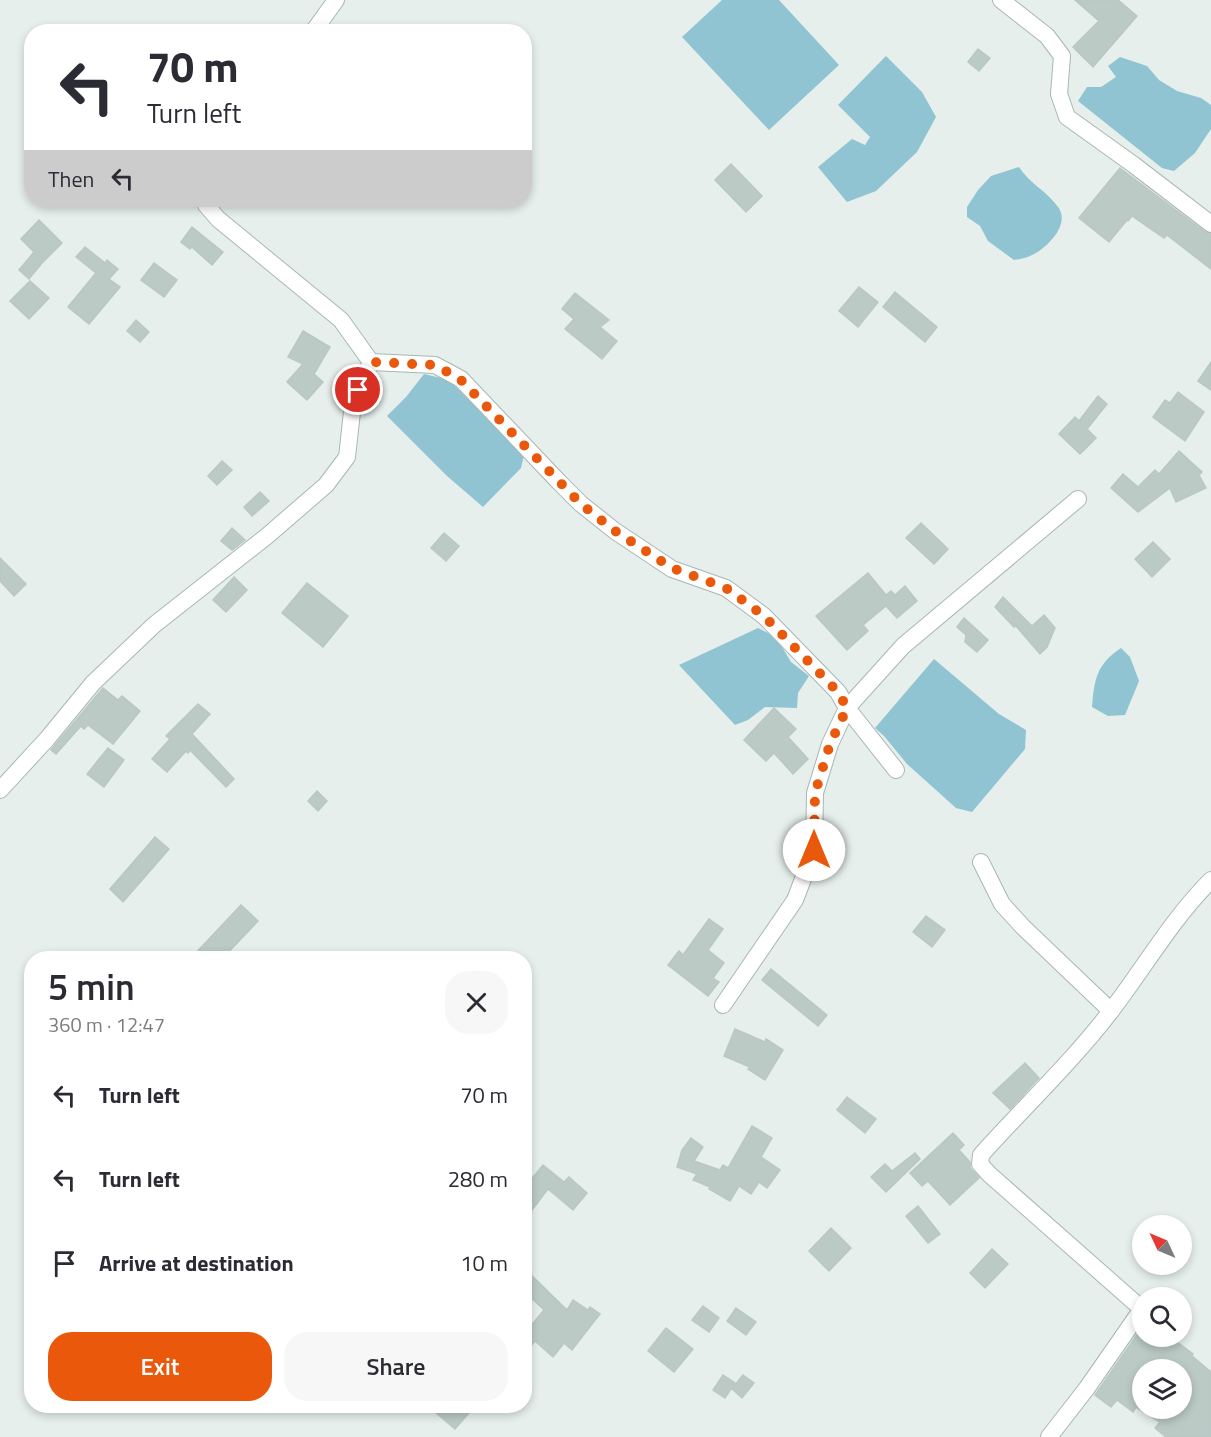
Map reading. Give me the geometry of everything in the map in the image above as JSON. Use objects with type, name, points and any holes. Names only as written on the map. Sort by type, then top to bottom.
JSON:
[{"type":"street","points":[[319,24],[336,0]]},
{"type":"street","points":[[1001,0],[1047,36],[1062,56],[1059,94],[1067,117],[1211,224]]},
{"type":"street","points":[[208,207],[218,219],[341,320],[371,362]]},
{"type":"street","points":[[371,362],[435,365],[460,379],[581,504],[615,531],[672,568],[726,588],[764,616],[838,692],[847,708],[896,770]]},
{"type":"street","points":[[0,790],[47,739],[93,683],[154,625],[267,536],[326,485],[347,457],[352,411],[358,390],[371,362]]},
{"type":"street","points":[[723,1005],[795,900],[814,850],[815,793],[830,744],[847,708],[903,646],[1078,499]]},
{"type":"street","points":[[981,862],[1002,904],[1111,1011]]},
{"type":"street","points":[[1049,1437],[1087,1388],[1142,1309],[989,1174],[981,1164],[981,1155],[1069,1063],[1111,1011],[1191,899],[1211,880]]},
{"type":"water","points":[[722,0],[779,0],[839,65],[769,130],[682,37]]},
{"type":"water","points":[[886,56],[922,92],[936,117],[917,152],[876,191],[847,202],[818,167],[852,139],[865,145],[870,137],[838,105]]},
{"type":"water","points":[[1120,57],[1147,66],[1159,80],[1177,91],[1201,98],[1211,105],[1211,129],[1195,153],[1174,171],[1162,168],[1078,101],[1087,87],[1101,87],[1116,77],[1108,66]]},
{"type":"water","points":[[1019,167],[1054,201],[1062,221],[1056,235],[1038,252],[1014,260],[988,241],[980,226],[967,217],[967,207],[991,176]]},
{"type":"water","points":[[424,374],[449,380],[524,455],[521,468],[483,507],[447,476],[387,416]]},
{"type":"water","points":[[758,628],[776,637],[791,662],[809,676],[798,693],[797,708],[765,707],[748,720],[735,725],[679,665]]},
{"type":"water","points":[[1121,648],[1130,657],[1139,681],[1125,715],[1108,716],[1092,707],[1094,688],[1102,666]]},
{"type":"water","points":[[934,659],[999,714],[1026,730],[1025,749],[972,812],[956,808],[907,764],[875,728]]},
{"type":"building","points":[[1075,0],[1118,0],[1137,16],[1093,67],[1073,47],[1099,21]]},
{"type":"building","points":[[978,49],[990,58],[979,71],[968,62]]},
{"type":"building","points":[[731,164],[762,196],[746,212],[715,180]]},
{"type":"building","points":[[1120,168],[1205,232],[1211,234],[1211,269],[1167,235],[1164,238],[1132,216],[1109,242],[1079,218]]},
{"type":"building","points":[[39,220],[62,243],[29,279],[19,270],[34,252],[21,239]]},
{"type":"building","points":[[192,227],[223,252],[212,265],[192,247],[190,249],[181,242]]},
{"type":"building","points":[[85,247],[105,263],[107,260],[118,269],[109,279],[120,287],[89,324],[68,307],[96,273],[76,257]]},
{"type":"building","points":[[154,263],[177,280],[164,297],[141,280]]},
{"type":"building","points":[[30,281],[49,298],[29,319],[10,301]]},
{"type":"building","points":[[859,287],[878,302],[858,327],[839,311]]},
{"type":"building","points":[[895,292],[937,327],[925,342],[883,307]]},
{"type":"building","points":[[575,293],[609,320],[600,327],[617,341],[602,359],[565,329],[574,319],[562,309]]},
{"type":"building","points":[[136,320],[149,332],[140,342],[127,331]]},
{"type":"building","points":[[303,331],[330,347],[314,374],[323,382],[307,400],[287,382],[303,364],[288,357]]},
{"type":"building","points":[[1211,362],[1211,390],[1198,381]]},
{"type":"building","points":[[1178,392],[1204,412],[1185,441],[1153,417],[1165,400],[1170,403]]},
{"type":"building","points":[[1098,396],[1107,404],[1087,429],[1096,438],[1080,454],[1059,434],[1075,417],[1079,421]]},
{"type":"building","points":[[1179,451],[1202,472],[1199,475],[1206,488],[1176,502],[1170,488],[1138,512],[1111,488],[1123,474],[1138,487],[1155,470],[1159,474]]},
{"type":"building","points":[[222,461],[232,470],[217,485],[208,476]]},
{"type":"building","points":[[260,492],[269,501],[252,516],[244,507]]},
{"type":"building","points":[[921,523],[948,549],[934,564],[906,538]]},
{"type":"building","points":[[232,528],[245,540],[232,550],[221,541]]},
{"type":"building","points":[[444,533],[459,546],[446,561],[431,548]]},
{"type":"building","points":[[1153,542],[1170,559],[1152,577],[1135,559]]},
{"type":"building","points":[[0,558],[26,584],[14,596],[0,581]]},
{"type":"building","points":[[868,573],[886,595],[891,591],[895,595],[905,586],[917,601],[897,618],[886,606],[863,625],[868,631],[847,650],[816,616]]},
{"type":"building","points":[[234,577],[247,590],[226,612],[213,600]]},
{"type":"building","points":[[307,583],[348,616],[323,647],[282,613]]},
{"type":"building","points":[[1003,597],[1032,626],[1044,615],[1055,628],[1047,647],[1040,654],[1016,626],[1014,627],[995,607]]},
{"type":"building","points":[[964,618],[988,640],[977,652],[965,642],[966,635],[957,627]]},
{"type":"building","points":[[103,688],[118,700],[122,696],[140,711],[113,744],[88,725],[84,729],[81,726],[56,754],[51,750]]},
{"type":"building","points":[[198,704],[210,714],[192,734],[234,779],[226,787],[190,750],[188,753],[186,751],[167,772],[152,759],[170,739],[166,736]]},
{"type":"building","points":[[774,708],[796,729],[788,737],[808,759],[793,774],[774,753],[766,761],[744,740]]},
{"type":"building","points":[[108,748],[124,760],[104,787],[87,774]]},
{"type":"building","points":[[317,791],[327,801],[318,811],[308,801]]},
{"type":"building","points":[[155,837],[169,849],[123,902],[110,889]]},
{"type":"building","points":[[241,905],[258,921],[230,951],[198,951]]},
{"type":"building","points":[[926,916],[945,930],[932,947],[913,932]]},
{"type":"building","points":[[709,919],[723,929],[708,950],[724,963],[713,978],[719,982],[708,996],[668,965],[679,951],[683,955]]},
{"type":"building","points":[[771,969],[827,1015],[818,1026],[762,980]]},
{"type":"building","points":[[735,1029],[765,1042],[766,1039],[783,1050],[765,1080],[748,1069],[750,1067],[724,1056]]},
{"type":"building","points":[[1025,1063],[1039,1078],[1010,1109],[993,1093]]},
{"type":"building","points":[[847,1097],[876,1119],[865,1133],[837,1110]]},
{"type":"building","points":[[752,1126],[772,1138],[761,1157],[780,1170],[767,1188],[759,1182],[751,1194],[739,1186],[730,1201],[709,1189],[710,1187],[693,1180],[697,1174],[677,1167],[682,1150],[691,1138],[703,1147],[694,1161],[720,1170],[723,1165],[728,1168]]},
{"type":"building","points":[[953,1133],[964,1145],[959,1150],[970,1162],[970,1168],[979,1178],[950,1205],[928,1181],[922,1186],[910,1173]]},
{"type":"building","points":[[915,1153],[920,1159],[886,1192],[871,1177],[885,1164],[892,1171]]},
{"type":"building","points":[[543,1165],[564,1182],[569,1177],[587,1193],[573,1210],[548,1189],[532,1210],[532,1178]]},
{"type":"building","points":[[918,1206],[940,1234],[928,1243],[906,1216]]},
{"type":"building","points":[[831,1228],[851,1248],[829,1271],[809,1251]]},
{"type":"building","points":[[992,1249],[1008,1264],[985,1288],[970,1273]]},
{"type":"building","points":[[532,1276],[567,1310],[573,1300],[588,1310],[590,1307],[600,1314],[572,1350],[564,1343],[553,1357],[535,1341],[532,1345],[532,1325],[544,1310],[532,1299]]},
{"type":"building","points":[[703,1306],[719,1318],[709,1332],[692,1320]]},
{"type":"building","points":[[736,1308],[756,1322],[746,1335],[727,1321]]},
{"type":"building","points":[[666,1328],[693,1349],[674,1372],[648,1351]]},
{"type":"building","points":[[1132,1342],[1132,1347],[1184,1347],[1211,1372],[1211,1437],[1166,1437],[1155,1428],[1160,1422],[1155,1419],[1192,1419],[1192,1359],[1132,1359],[1132,1411],[1117,1400],[1111,1407],[1095,1395]]},
{"type":"building","points":[[723,1375],[735,1383],[725,1398],[713,1390]]},
{"type":"building","points":[[743,1375],[754,1383],[742,1398],[732,1389]]},
{"type":"building","points":[[436,1413],[469,1413],[455,1429]]},
{"type":"route","points":[[358,390],[371,362],[435,365],[460,379],[581,504],[615,531],[672,568],[726,588],[764,616],[838,692],[847,708],[830,744],[815,793],[814,850]]}]
